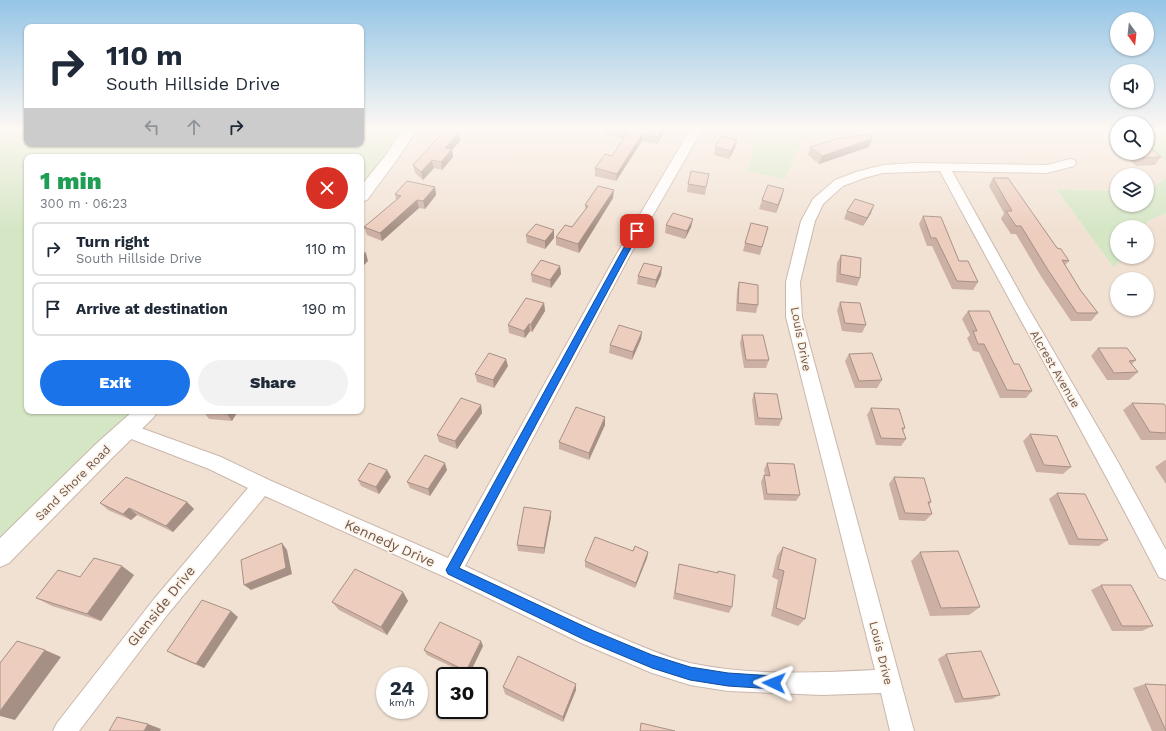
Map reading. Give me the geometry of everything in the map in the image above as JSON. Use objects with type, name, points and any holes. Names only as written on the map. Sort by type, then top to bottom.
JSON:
[{"type":"street","points":[[364,193],[389,162]]},
{"type":"street","points":[[452,570],[622,257],[677,162]]},
{"type":"street","name":"Louis Drive","points":[[902,731],[794,317],[793,282],[808,222],[817,202],[830,189],[848,178],[883,169],[914,167],[1047,169],[1070,163]]},
{"type":"street","name":"Alcrest Avenue","points":[[944,168],[1019,305],[1161,552],[1166,570]]},
{"type":"street","name":"Sand Shore Road","points":[[0,555],[144,414]]},
{"type":"street","name":"Kennedy Drive","points":[[127,430],[215,463],[262,486],[452,570],[596,638],[652,662],[690,674],[728,680],[822,684],[888,681]]},
{"type":"street","name":"Glenside Drive","points":[[65,731],[102,680],[194,565],[262,486]]},
{"type":"shaded area","points":[[381,162],[749,162],[747,171],[763,162],[1166,162],[1166,177],[1154,186],[1154,168],[1110,168],[1110,191],[1056,189],[1114,268],[1117,264],[1154,264],[1154,220],[1150,220],[1166,213],[1166,731],[0,731],[0,567],[148,414],[364,414],[364,190],[368,186]]},
{"type":"green space","points":[[0,162],[24,162],[24,414],[148,414],[0,567]]},
{"type":"green space","points":[[364,162],[381,162],[368,186],[364,190]]},
{"type":"green space","points":[[749,162],[792,162],[785,179],[747,171]]},
{"type":"green space","points":[[1166,177],[1166,213],[1150,220],[1110,220],[1110,263],[1056,189],[1110,191],[1110,212],[1154,212],[1154,186]]},
{"type":"green space","points":[[1111,264],[1117,264],[1114,268]]},
{"type":"building","points":[[416,162],[430,162],[421,172],[413,165]]},
{"type":"building","points":[[599,162],[624,162],[617,174],[595,168]]},
{"type":"building","points":[[691,171],[709,174],[706,187],[688,184]]},
{"type":"building","points":[[993,178],[1008,178],[1057,248],[1061,249],[1069,261],[1062,260],[1081,291],[1098,313],[1077,313],[1021,226],[1016,226],[1006,211],[1012,211]]},
{"type":"building","points":[[407,181],[435,187],[423,201],[417,200],[380,233],[364,227],[401,196],[395,194]]},
{"type":"building","points":[[768,185],[784,189],[778,205],[762,200]]},
{"type":"building","points":[[598,186],[614,190],[578,244],[556,237],[565,225],[572,227],[588,206],[585,205]]},
{"type":"building","points":[[855,199],[874,205],[867,218],[847,211]]},
{"type":"building","points":[[673,213],[693,219],[687,231],[666,225]]},
{"type":"building","points":[[923,216],[941,217],[959,261],[968,261],[978,282],[957,281],[936,238],[931,238]]},
{"type":"building","points":[[751,223],[768,227],[762,247],[745,243]]},
{"type":"building","points":[[536,224],[554,230],[545,241],[526,235]]},
{"type":"building","points":[[841,255],[861,258],[860,278],[840,274]]},
{"type":"building","points":[[541,260],[560,266],[550,280],[531,274]]},
{"type":"building","points":[[644,263],[662,267],[656,280],[638,276]]},
{"type":"building","points":[[739,282],[758,285],[758,305],[738,303]]},
{"type":"building","points":[[526,298],[544,303],[531,324],[529,324],[524,331],[508,325]]},
{"type":"building","points":[[840,302],[860,303],[866,325],[845,323]]},
{"type":"building","points":[[968,311],[989,311],[1014,364],[1019,364],[1032,391],[1007,390],[984,344],[978,344],[973,331],[977,331]]},
{"type":"building","points":[[619,325],[642,332],[633,352],[610,345]]},
{"type":"building","points":[[742,335],[763,335],[769,360],[746,360]]},
{"type":"building","points":[[1098,348],[1127,348],[1136,360],[1129,361],[1138,372],[1114,373]]},
{"type":"building","points":[[489,353],[506,359],[493,380],[475,374]]},
{"type":"building","points":[[872,353],[882,380],[859,381],[849,354]]},
{"type":"building","points":[[754,393],[777,394],[782,419],[758,418]]},
{"type":"building","points":[[461,398],[481,405],[455,441],[437,435]]},
{"type":"building","points":[[1132,403],[1164,404],[1166,407],[1166,433],[1150,432]]},
{"type":"building","points":[[576,407],[605,417],[589,453],[559,442]]},
{"type":"building","points":[[871,408],[899,409],[905,428],[902,428],[906,439],[881,438]]},
{"type":"building","points":[[1030,434],[1057,436],[1071,467],[1044,465]]},
{"type":"building","points":[[425,455],[445,463],[428,489],[407,482]]},
{"type":"building","points":[[369,463],[387,470],[376,487],[358,480]]},
{"type":"building","points":[[767,463],[794,464],[800,495],[767,494],[764,475],[770,476]]},
{"type":"building","points":[[126,477],[187,502],[166,526],[129,508],[123,514],[100,503]]},
{"type":"building","points":[[894,477],[924,478],[931,502],[928,502],[932,514],[905,513]]},
{"type":"building","points":[[1057,493],[1085,494],[1108,540],[1078,539]]},
{"type":"building","points":[[524,507],[551,511],[544,548],[517,545]]},
{"type":"building","points":[[595,537],[633,551],[635,546],[648,552],[636,583],[585,561]]},
{"type":"building","points":[[282,543],[286,568],[244,585],[241,560]]},
{"type":"building","points":[[783,547],[816,559],[805,619],[776,608],[784,571],[778,569]]},
{"type":"building","points":[[958,551],[980,607],[941,608],[920,552]]},
{"type":"building","points":[[94,558],[122,566],[87,614],[36,598],[58,570],[80,577]]},
{"type":"building","points":[[679,564],[718,573],[718,571],[735,575],[732,607],[675,593]]},
{"type":"building","points":[[355,569],[403,592],[381,627],[332,602]]},
{"type":"building","points":[[1101,585],[1131,585],[1153,626],[1122,626]]},
{"type":"building","points":[[202,600],[231,611],[196,664],[167,651]]},
{"type":"building","points":[[440,622],[481,641],[468,667],[458,667],[424,650]]},
{"type":"building","points":[[17,641],[45,650],[0,711],[0,663]]},
{"type":"building","points":[[981,651],[1000,695],[963,699],[946,654]]},
{"type":"building","points":[[518,656],[576,684],[563,717],[503,687]]},
{"type":"building","points":[[1145,684],[1166,685],[1166,731]]},
{"type":"building","points":[[117,717],[148,724],[144,731],[109,731]]},
{"type":"building","points":[[641,723],[675,731],[640,731]]},
{"type":"route","points":[[637,231],[452,570],[589,635],[652,662],[690,674],[728,680],[774,683]]}]
